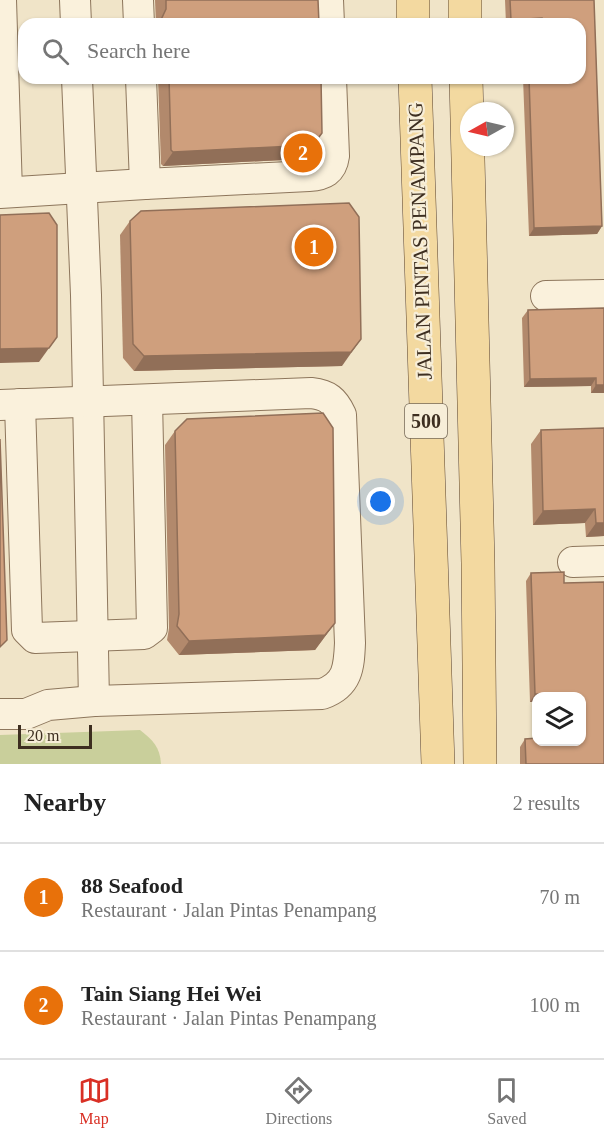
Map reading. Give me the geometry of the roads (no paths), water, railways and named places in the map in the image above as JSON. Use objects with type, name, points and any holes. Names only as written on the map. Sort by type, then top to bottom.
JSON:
[{"type":"main road","points":[[412,0],[413,18]]},
{"type":"main road","points":[[465,0],[465,18]]},
{"type":"main road","name":"JALAN PINTAS PENAMPANG","points":[[415,84],[438,764]]},
{"type":"main road","name":"500","points":[[465,84],[478,563],[480,764]]},
{"type":"street","points":[[2,0],[3,193],[309,176],[327,172],[333,166],[334,156],[332,84]]},
{"type":"street","points":[[75,0],[76,18]]},
{"type":"street","points":[[138,0],[139,18]]},
{"type":"street","points":[[328,0],[329,18]]},
{"type":"street","points":[[77,84],[88,401],[94,701]]},
{"type":"street","points":[[141,84],[145,184]]},
{"type":"street","points":[[546,296],[604,295]]},
{"type":"street","points":[[0,714],[26,714],[48,705],[94,701],[309,694],[334,690],[347,674],[349,661],[341,415],[335,403],[325,395],[311,393],[10,404],[27,630],[35,638],[144,634],[152,628],[147,400]]},
{"type":"street","points":[[573,562],[604,561]]},
{"type":"street","points":[[423,764],[425,740],[437,714]]},
{"type":"place","name":"Tain Siang Hei Wei","points":[[303,153]]},
{"type":"place","name":"88 Seafood","points":[[314,247]]}]
